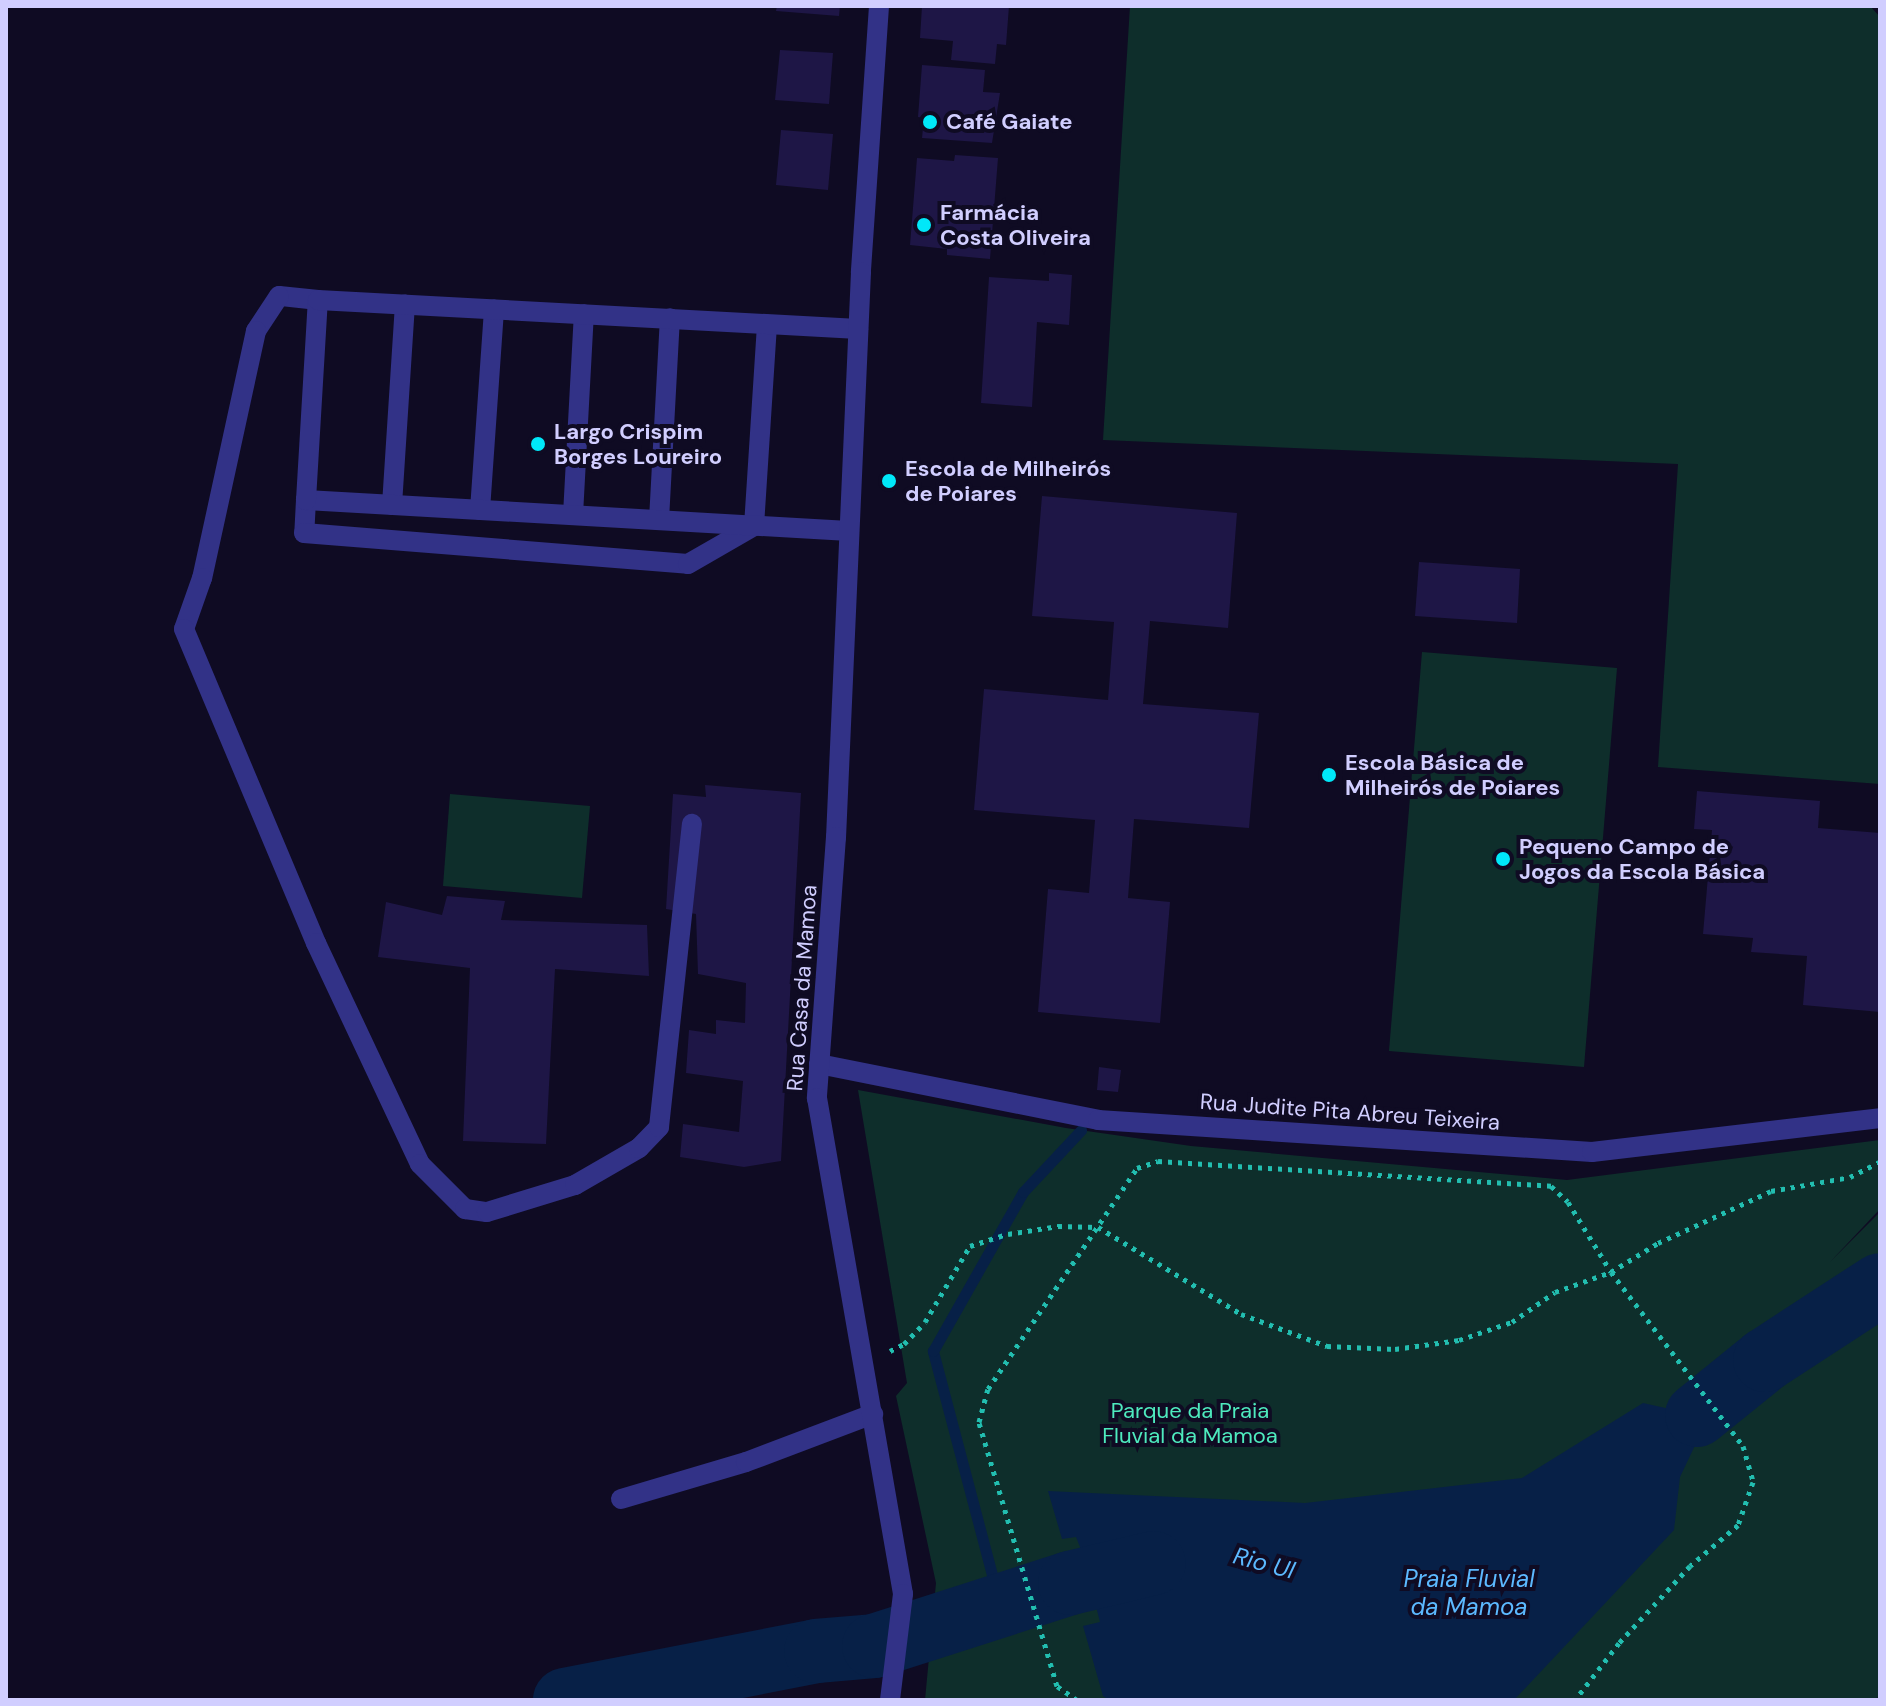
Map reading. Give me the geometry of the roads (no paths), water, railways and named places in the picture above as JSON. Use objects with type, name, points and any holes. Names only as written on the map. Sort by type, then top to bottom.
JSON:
[{"type":"street","name":"Rua Casa da Mamoa","points":[[879,6],[858,329],[836,837],[817,1098],[903,1594],[890,1698]]},
{"type":"street","points":[[692,824],[659,1127],[639,1148],[575,1185],[487,1212],[465,1209],[420,1164],[316,943],[184,629],[202,578],[256,331],[279,296],[858,329]]},
{"type":"street","points":[[318,300],[304,533],[688,564],[754,526]]},
{"type":"street","points":[[392,505],[405,304]]},
{"type":"street","points":[[480,510],[494,309]]},
{"type":"street","points":[[573,515],[584,314]]},
{"type":"street","points":[[659,520],[670,318]]},
{"type":"street","points":[[754,526],[767,324]]},
{"type":"street","points":[[306,500],[849,531]]},
{"type":"street","name":"Rua Judite Pita Abreu Teixeira","points":[[819,1064],[1098,1120],[1592,1152],[1880,1118]]},
{"type":"street","points":[[621,1499],[746,1462],[873,1414]]},
{"type":"water","name":"Praia Fluvial da Mamoa","points":[[1755,1349],[1779,1375],[1708,1418],[1680,1477],[1674,1530],[1514,1700],[1109,1700],[1103,1696],[1083,1626],[1100,1622],[1092,1591],[1074,1595],[1067,1574],[1088,1567],[1076,1537],[1062,1539],[1048,1491],[1305,1503],[1522,1478],[1643,1403],[1688,1413]]},
{"type":"waterway","points":[[1000,1605],[933,1351],[1023,1192],[1081,1130]]},
{"type":"waterway","name":"Rio Ul","points":[[1697,1415],[1765,1360],[1880,1285]]},
{"type":"waterway","name":"Rio Ul","points":[[565,1700],[816,1651],[874,1646],[1070,1583],[1154,1563]]},
{"type":"place","name":"Café Gaiate","points":[[930,122]]},
{"type":"place","name":"Farmácia Costa Oliveira","points":[[924,225]]},
{"type":"place","name":"Largo Crispim Borges Loureiro","points":[[538,444]]},
{"type":"place","name":"Escola de Milheirós de Poiares","points":[[889,481]]},
{"type":"place","name":"Escola Básica de Milheirós de Poiares","points":[[1329,775]]},
{"type":"place","name":"Pequeno Campo de Jogos da Escola Básica","points":[[1503,859]]},
{"type":"park label","name":"Parque da Praia Fluvial da Mamoa","points":[[1190,1422]]}]
